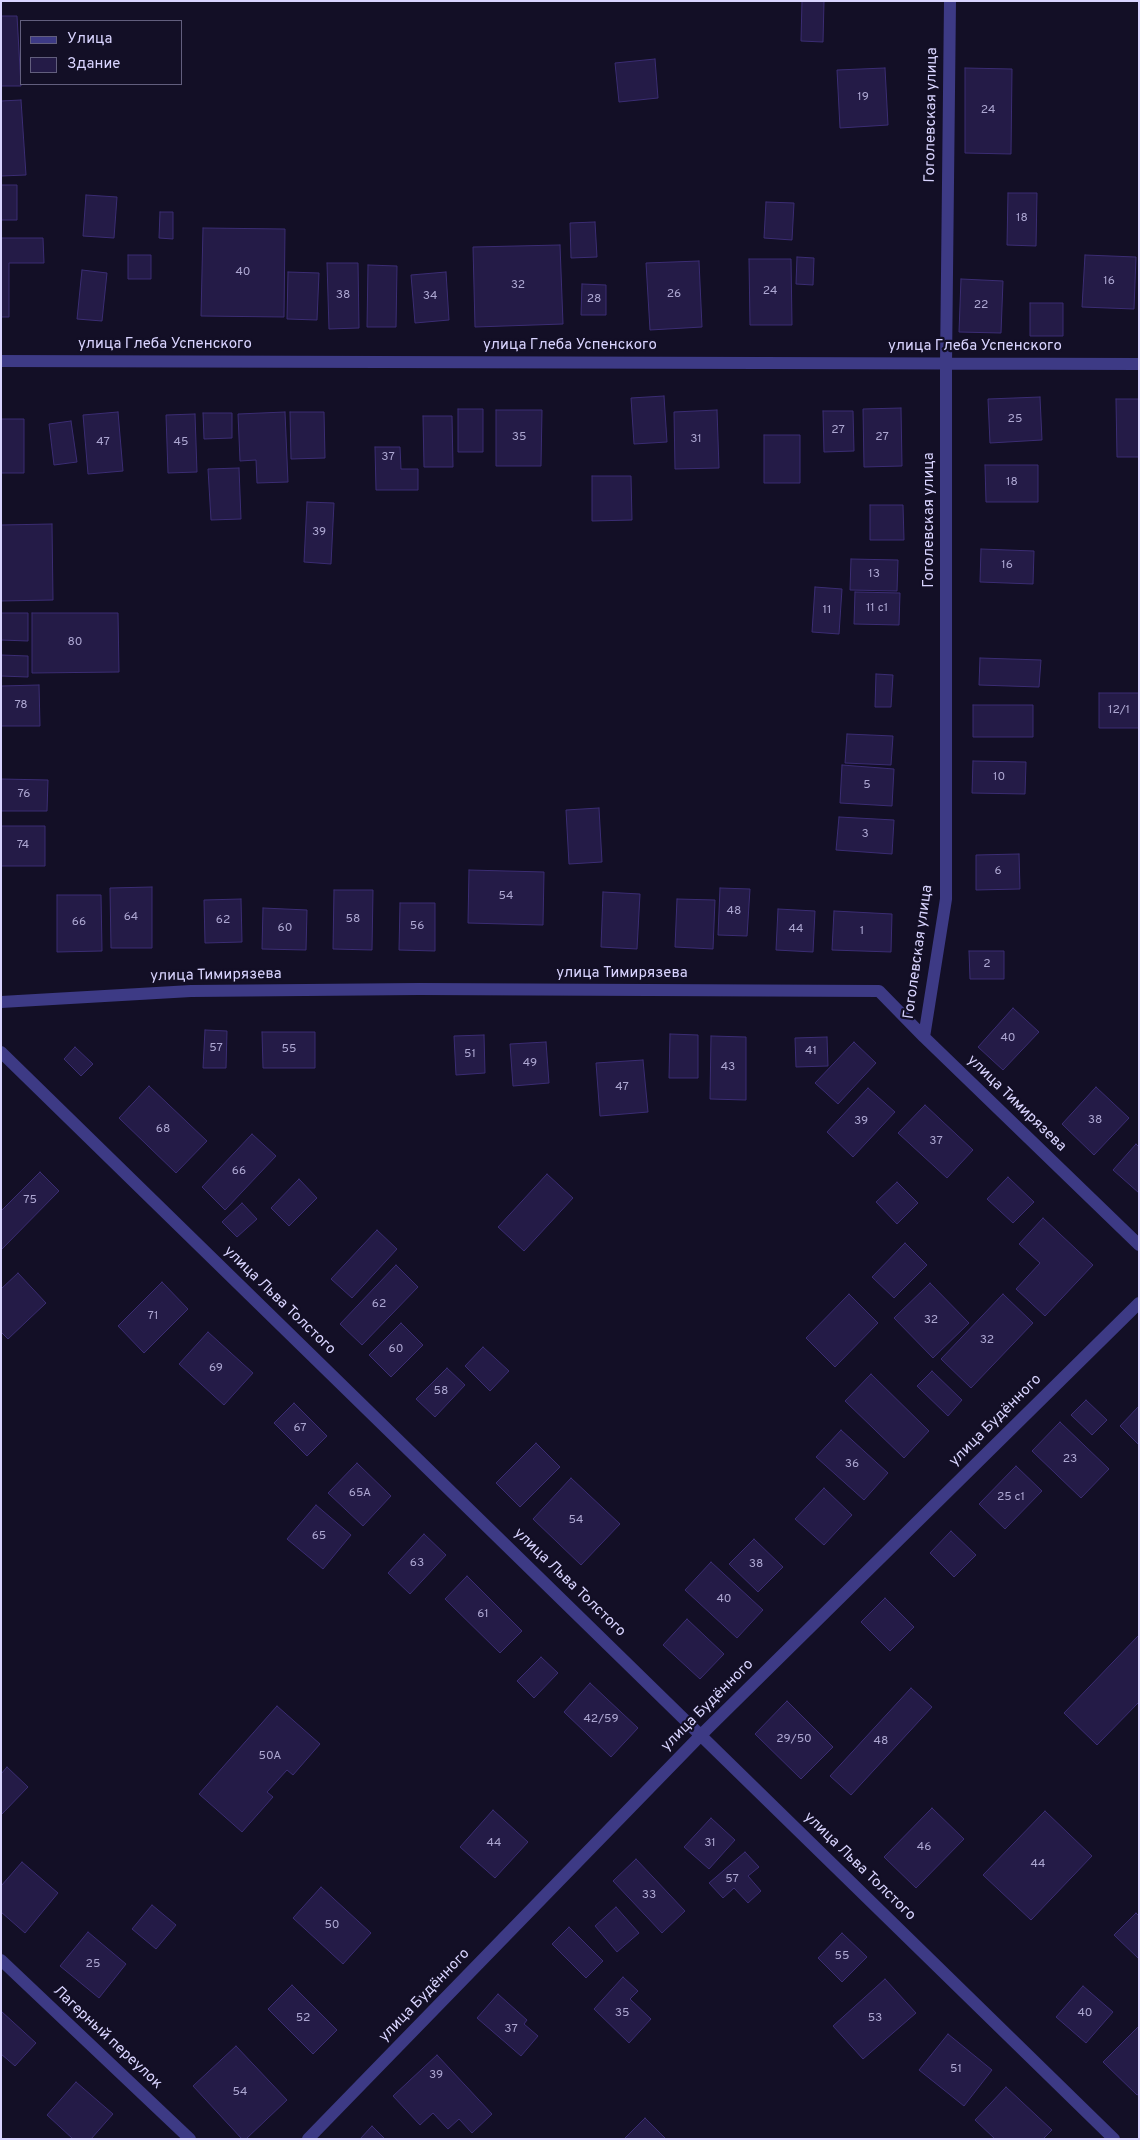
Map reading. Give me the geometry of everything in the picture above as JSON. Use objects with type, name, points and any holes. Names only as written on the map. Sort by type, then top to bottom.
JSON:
[{"type":"street","name":"Гоголевская улица","points":[[924,1037],[946,900],[946,364],[950,1]]},
{"type":"street","name":"улица Глеба Успенского","points":[[1,361],[1139,364]]},
{"type":"street","name":"улица Тимирязева","points":[[1,1002],[191,991],[419,989],[879,991],[1139,1245]]},
{"type":"street","name":"улица Льва Толстого","points":[[1,1052],[1114,2139]]},
{"type":"street","name":"улица Будённого","points":[[308,2139],[702,1735],[1139,1303]]},
{"type":"street","name":"Лагерный переулок","points":[[1,1960],[190,2139]]},
{"type":"building","points":[[802,1],[824,1],[823,42],[801,41]]},
{"type":"building","points":[[1,16],[17,16],[21,86],[1,86]]},
{"type":"building","points":[[655,59],[658,98],[619,102],[615,63]]},
{"type":"building","points":[[885,68],[888,125],[840,128],[837,70]]},
{"type":"building","points":[[965,68],[1012,69],[1011,154],[965,153]]},
{"type":"building","points":[[21,100],[26,175],[1,176],[1,101]]},
{"type":"building","points":[[1,185],[17,185],[17,220],[1,220]]},
{"type":"building","points":[[1008,193],[1037,193],[1036,246],[1007,245]]},
{"type":"building","points":[[86,195],[117,197],[114,238],[83,236]]},
{"type":"building","points":[[766,202],[794,203],[792,240],[764,238]]},
{"type":"building","points":[[160,212],[173,212],[173,239],[159,238]]},
{"type":"building","points":[[595,222],[597,257],[571,258],[570,223]]},
{"type":"building","points":[[203,228],[285,229],[284,317],[201,316]]},
{"type":"building","points":[[1,238],[43,238],[44,263],[9,263],[9,317],[1,317]]},
{"type":"building","points":[[560,245],[563,324],[475,327],[473,247]]},
{"type":"building","points":[[128,255],[151,255],[151,279],[128,279]]},
{"type":"building","points":[[1085,255],[1136,257],[1134,309],[1082,307]]},
{"type":"building","points":[[797,257],[814,258],[813,285],[796,284]]},
{"type":"building","points":[[749,259],[791,259],[792,325],[750,325]]},
{"type":"building","points":[[699,261],[702,327],[650,330],[646,263]]},
{"type":"building","points":[[327,263],[358,263],[359,328],[329,329]]},
{"type":"building","points":[[368,265],[397,266],[396,327],[367,327]]},
{"type":"building","points":[[82,270],[107,273],[102,321],[77,319]]},
{"type":"building","points":[[288,272],[319,273],[317,320],[287,319]]},
{"type":"building","points":[[446,272],[449,320],[415,323],[411,275]]},
{"type":"building","points":[[961,279],[1003,281],[1001,333],[959,332]]},
{"type":"building","points":[[582,284],[606,285],[606,315],[581,315]]},
{"type":"building","points":[[1030,303],[1063,303],[1063,336],[1030,336]]},
{"type":"building","points":[[664,396],[667,442],[634,444],[631,398]]},
{"type":"building","points":[[1040,397],[1042,440],[990,443],[988,399]]},
{"type":"building","points":[[1116,399],[1139,399],[1139,457],[1117,457]]},
{"type":"building","points":[[901,408],[902,466],[864,467],[863,409]]},
{"type":"building","points":[[458,409],[483,409],[483,452],[458,452]]},
{"type":"building","points":[[496,410],[542,410],[541,466],[496,466]]},
{"type":"building","points":[[717,410],[719,468],[675,469],[674,412]]},
{"type":"building","points":[[823,411],[853,411],[854,451],[824,452]]},
{"type":"building","points":[[118,412],[123,471],[88,474],[83,415]]},
{"type":"building","points":[[285,412],[288,482],[257,483],[256,460],[240,461],[238,414]]},
{"type":"building","points":[[290,412],[324,412],[325,458],[291,459]]},
{"type":"building","points":[[203,413],[232,413],[232,438],[204,439]]},
{"type":"building","points":[[195,414],[197,472],[168,473],[166,415]]},
{"type":"building","points":[[423,416],[452,416],[453,467],[424,467]]},
{"type":"building","points":[[1,419],[24,419],[24,473],[1,473]]},
{"type":"building","points":[[71,421],[77,462],[54,465],[49,424]]},
{"type":"building","points":[[764,435],[800,435],[800,483],[764,483]]},
{"type":"building","points":[[375,447],[400,447],[401,469],[418,469],[418,490],[376,490]]},
{"type":"building","points":[[985,465],[1038,465],[1038,502],[986,502]]},
{"type":"building","points":[[239,468],[241,519],[211,520],[208,469]]},
{"type":"building","points":[[592,476],[631,476],[632,520],[592,521]]},
{"type":"building","points":[[307,502],[334,503],[331,564],[304,562]]},
{"type":"building","points":[[870,505],[903,505],[904,540],[870,540]]},
{"type":"building","points":[[52,524],[53,600],[1,601],[1,525]]},
{"type":"building","points":[[981,549],[1034,551],[1033,584],[980,582]]},
{"type":"building","points":[[851,559],[898,560],[897,591],[850,590]]},
{"type":"building","points":[[815,587],[842,589],[839,634],[812,632]]},
{"type":"building","points":[[855,592],[900,593],[899,625],[854,624]]},
{"type":"building","points":[[1,613],[28,613],[28,641],[1,640]]},
{"type":"building","points":[[32,613],[118,613],[119,672],[32,673]]},
{"type":"building","points":[[1,655],[28,656],[28,677],[1,676]]},
{"type":"building","points":[[980,658],[1041,660],[1039,687],[979,685]]},
{"type":"building","points":[[876,674],[893,675],[891,707],[875,707]]},
{"type":"building","points":[[39,685],[40,726],[1,726],[1,686]]},
{"type":"building","points":[[1099,693],[1139,693],[1139,728],[1099,728]]},
{"type":"building","points":[[973,705],[1033,705],[1033,737],[973,737]]},
{"type":"building","points":[[847,734],[893,736],[891,765],[845,763]]},
{"type":"building","points":[[973,761],[1026,762],[1025,794],[972,793]]},
{"type":"building","points":[[842,765],[894,769],[892,806],[840,803]]},
{"type":"building","points":[[1,779],[48,780],[47,811],[1,811]]},
{"type":"building","points":[[599,808],[602,862],[569,864],[566,810]]},
{"type":"building","points":[[839,817],[894,820],[892,854],[836,850]]},
{"type":"building","points":[[1,826],[45,826],[45,866],[1,866]]},
{"type":"building","points":[[1019,854],[1020,889],[976,890],[976,855]]},
{"type":"building","points":[[469,870],[544,872],[543,925],[468,923]]},
{"type":"building","points":[[152,887],[152,948],[111,948],[110,888]]},
{"type":"building","points":[[720,888],[750,889],[747,936],[718,935]]},
{"type":"building","points":[[334,890],[373,890],[372,950],[333,949]]},
{"type":"building","points":[[603,892],[640,894],[637,949],[601,947]]},
{"type":"building","points":[[57,895],[101,895],[102,951],[57,952]]},
{"type":"building","points":[[241,899],[242,942],[205,943],[204,900]]},
{"type":"building","points":[[677,899],[715,900],[713,949],[675,947]]},
{"type":"building","points":[[400,903],[435,903],[435,951],[399,950]]},
{"type":"building","points":[[263,908],[307,910],[306,950],[262,949]]},
{"type":"building","points":[[778,909],[815,911],[813,952],[776,950]]},
{"type":"building","points":[[834,911],[892,914],[891,952],[832,950]]},
{"type":"building","points":[[969,951],[1004,951],[1004,979],[970,979]]},
{"type":"building","points":[[1013,1008],[1039,1032],[1003,1070],[978,1047]]},
{"type":"building","points":[[205,1030],[227,1031],[226,1068],[203,1068]]},
{"type":"building","points":[[262,1032],[315,1032],[315,1068],[263,1068]]},
{"type":"building","points":[[670,1034],[698,1035],[698,1078],[669,1078]]},
{"type":"building","points":[[484,1035],[485,1073],[456,1075],[454,1036]]},
{"type":"building","points":[[711,1036],[746,1037],[746,1100],[710,1099]]},
{"type":"building","points":[[827,1037],[828,1066],[796,1067],[795,1038]]},
{"type":"building","points":[[546,1042],[549,1083],[513,1086],[510,1044]]},
{"type":"building","points":[[854,1042],[876,1063],[838,1104],[815,1083]]},
{"type":"building","points":[[75,1047],[93,1064],[81,1076],[64,1059]]},
{"type":"building","points":[[643,1060],[648,1112],[600,1116],[596,1063]]},
{"type":"building","points":[[149,1086],[207,1141],[176,1173],[119,1118]]},
{"type":"building","points":[[1096,1087],[1129,1118],[1094,1155],[1062,1124]]},
{"type":"building","points":[[868,1088],[895,1112],[853,1157],[827,1132]]},
{"type":"building","points":[[925,1105],[973,1150],[947,1178],[898,1133]]},
{"type":"building","points":[[252,1134],[276,1156],[225,1210],[202,1187]]},
{"type":"building","points":[[1136,1144],[1139,1147],[1139,1193],[1113,1170]]},
{"type":"building","points":[[40,1172],[59,1191],[1,1250],[1,1211]]},
{"type":"building","points":[[547,1174],[573,1198],[524,1251],[498,1227]]},
{"type":"building","points":[[1008,1177],[1034,1202],[1013,1223],[987,1199]]},
{"type":"building","points":[[299,1179],[317,1198],[289,1226],[271,1208]]},
{"type":"building","points":[[897,1182],[918,1203],[897,1224],[876,1202]]},
{"type":"building","points":[[242,1203],[257,1219],[237,1237],[222,1222]]},
{"type":"building","points":[[1043,1218],[1093,1265],[1045,1316],[1016,1289],[1040,1263],[1019,1244]]},
{"type":"building","points":[[377,1230],[397,1249],[352,1298],[331,1279]]},
{"type":"building","points":[[905,1243],[927,1265],[894,1298],[872,1277]]},
{"type":"building","points":[[396,1265],[418,1287],[362,1345],[340,1324]]},
{"type":"building","points":[[18,1273],[46,1303],[8,1339],[1,1332],[1,1289]]},
{"type":"building","points":[[162,1282],[188,1309],[144,1353],[118,1326]]},
{"type":"building","points":[[930,1283],[969,1323],[933,1358],[894,1318]]},
{"type":"building","points":[[849,1294],[878,1323],[835,1367],[806,1338]]},
{"type":"building","points":[[1003,1294],[1033,1323],[971,1388],[941,1359]]},
{"type":"building","points":[[401,1323],[423,1345],[391,1377],[369,1355]]},
{"type":"building","points":[[208,1332],[253,1373],[224,1405],[179,1364]]},
{"type":"building","points":[[483,1347],[509,1371],[490,1391],[465,1366]]},
{"type":"building","points":[[447,1368],[465,1385],[435,1417],[416,1399]]},
{"type":"building","points":[[932,1371],[962,1400],[948,1416],[917,1386]]},
{"type":"building","points":[[871,1374],[929,1431],[904,1458],[845,1401]]},
{"type":"building","points":[[1086,1400],[1107,1420],[1092,1435],[1071,1415]]},
{"type":"building","points":[[294,1403],[327,1436],[307,1456],[274,1423]]},
{"type":"building","points":[[1139,1406],[1139,1444],[1138,1444],[1120,1426]]},
{"type":"building","points":[[1060,1422],[1109,1469],[1081,1498],[1032,1451]]},
{"type":"building","points":[[841,1430],[888,1473],[864,1500],[816,1457]]},
{"type":"building","points":[[536,1443],[560,1467],[520,1507],[496,1483]]},
{"type":"building","points":[[357,1463],[391,1496],[363,1526],[328,1493]]},
{"type":"building","points":[[1016,1466],[1042,1491],[1005,1529],[979,1504]]},
{"type":"building","points":[[571,1478],[620,1524],[581,1565],[533,1519]]},
{"type":"building","points":[[824,1488],[852,1515],[824,1545],[795,1519]]},
{"type":"building","points":[[316,1505],[351,1535],[323,1569],[287,1539]]},
{"type":"building","points":[[951,1531],[976,1555],[954,1577],[930,1553]]},
{"type":"building","points":[[424,1534],[446,1555],[410,1594],[388,1573]]},
{"type":"building","points":[[754,1539],[783,1567],[758,1592],[729,1564]]},
{"type":"building","points":[[711,1562],[763,1610],[737,1638],[685,1590]]},
{"type":"building","points":[[467,1576],[522,1631],[500,1653],[445,1599]]},
{"type":"building","points":[[885,1598],[914,1627],[890,1651],[861,1622]]},
{"type":"building","points":[[687,1619],[724,1654],[700,1679],[663,1645]]},
{"type":"building","points":[[1139,1635],[1139,1702],[1097,1745],[1064,1713]]},
{"type":"building","points":[[541,1657],[558,1673],[534,1698],[517,1681]]},
{"type":"building","points":[[590,1683],[638,1728],[611,1757],[564,1712]]},
{"type":"building","points":[[911,1688],[932,1707],[851,1795],[830,1776]]},
{"type":"building","points":[[787,1701],[833,1747],[801,1779],[755,1734]]},
{"type":"building","points":[[277,1706],[320,1744],[293,1775],[287,1770],[267,1792],[273,1797],[242,1832],[199,1794]]},
{"type":"building","points":[[7,1767],[28,1787],[1,1815],[1,1774]]},
{"type":"building","points":[[932,1808],[964,1839],[916,1888],[884,1857]]},
{"type":"building","points":[[493,1810],[528,1842],[495,1878],[460,1847]]},
{"type":"building","points":[[1045,1811],[1092,1856],[1031,1920],[983,1875]]},
{"type":"building","points":[[711,1818],[735,1840],[709,1869],[684,1847]]},
{"type":"building","points":[[745,1852],[759,1867],[748,1876],[761,1891],[748,1903],[734,1888],[723,1898],[709,1883]]},
{"type":"building","points":[[636,1859],[685,1911],[662,1933],[613,1881]]},
{"type":"building","points":[[22,1862],[58,1893],[25,1933],[1,1912],[1,1886]]},
{"type":"building","points":[[321,1887],[371,1933],[343,1964],[293,1918]]},
{"type":"building","points":[[152,1905],[176,1925],[156,1949],[132,1929]]},
{"type":"building","points":[[616,1907],[639,1933],[617,1952],[595,1926]]},
{"type":"building","points":[[1136,1913],[1139,1916],[1139,1959],[1114,1935]]},
{"type":"building","points":[[569,1927],[603,1961],[586,1978],[552,1944]]},
{"type":"building","points":[[88,1932],[126,1964],[99,1998],[60,1966]]},
{"type":"building","points":[[842,1933],[867,1957],[842,1982],[818,1958]]},
{"type":"building","points":[[623,1977],[638,1991],[630,1999],[651,2019],[629,2043],[594,2009]]},
{"type":"building","points":[[885,1979],[916,2013],[863,2059],[833,2026]]},
{"type":"building","points":[[292,1985],[337,2030],[313,2054],[268,2009]]},
{"type":"building","points":[[1083,1986],[1113,2012],[1086,2043],[1056,2017]]},
{"type":"building","points":[[498,1994],[527,2020],[524,2024],[538,2036],[521,2056],[477,2018]]},
{"type":"building","points":[[1,2011],[36,2043],[15,2066],[1,2054]]},
{"type":"building","points":[[1139,2026],[1139,2094],[1137,2095],[1103,2062]]},
{"type":"building","points":[[948,2034],[992,2070],[964,2106],[919,2070]]},
{"type":"building","points":[[236,2046],[287,2100],[246,2139],[242,2139],[193,2086]]},
{"type":"building","points":[[437,2055],[492,2114],[472,2133],[459,2119],[448,2129],[433,2113],[420,2125],[393,2096]]},
{"type":"building","points":[[76,2082],[113,2114],[91,2139],[73,2139],[47,2115]]},
{"type":"building","points":[[1006,2087],[1052,2130],[1043,2139],[995,2139],[975,2120]]},
{"type":"building","points":[[645,2118],[666,2139],[624,2139]]},
{"type":"building","points":[[372,2126],[385,2139],[360,2139]]}]
